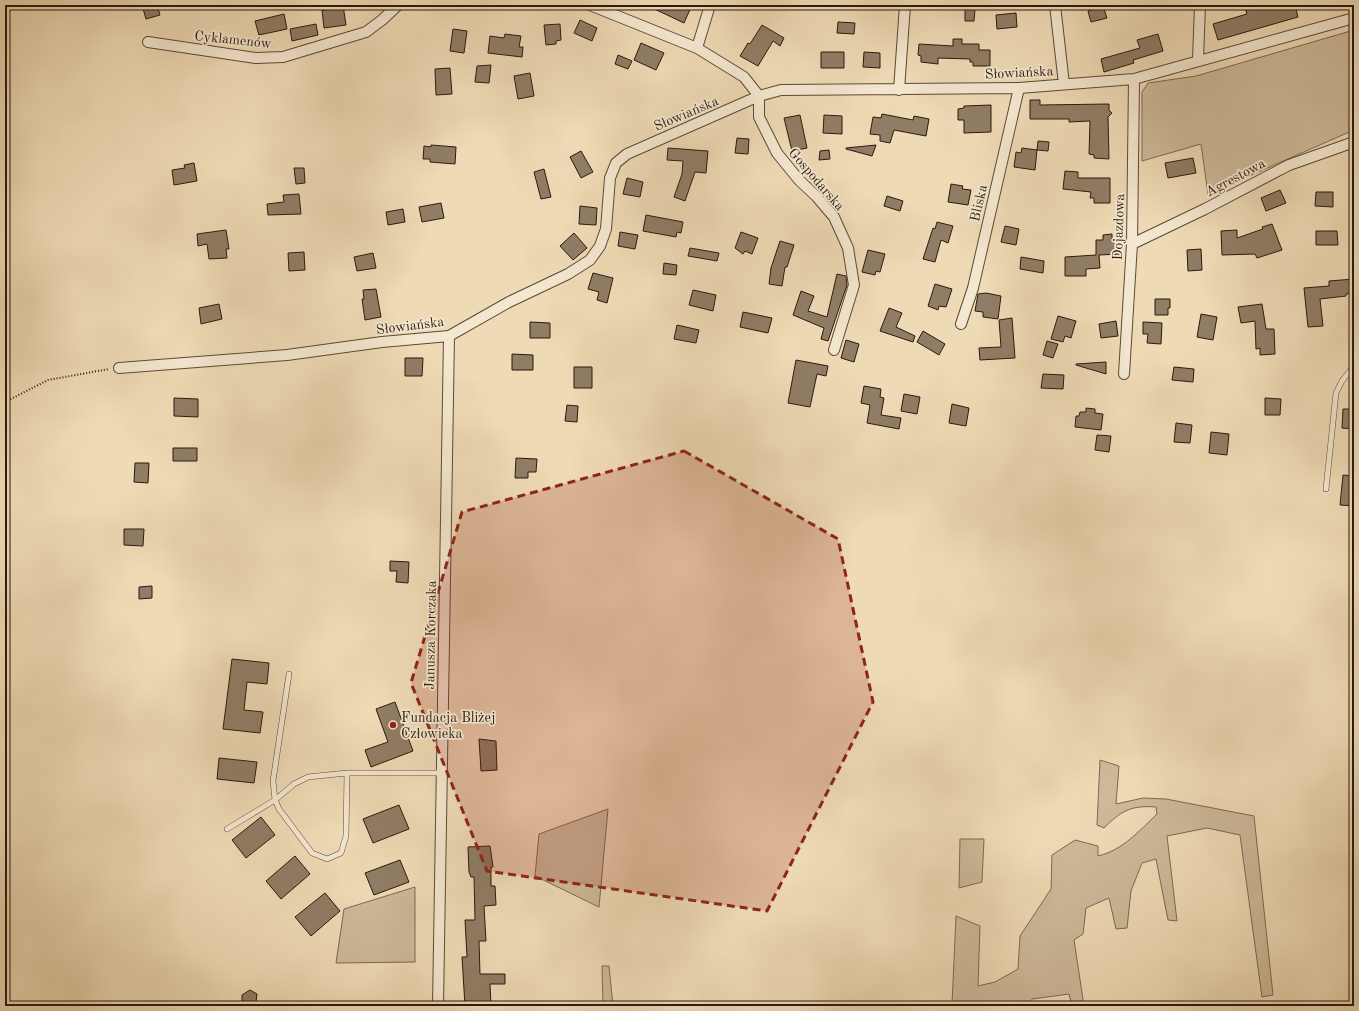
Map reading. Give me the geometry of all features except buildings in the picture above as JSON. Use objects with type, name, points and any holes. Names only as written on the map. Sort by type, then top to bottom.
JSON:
[{"type":"street","name":"Cyklamenów","points":[[148,42],[256,58],[283,57],[366,32],[398,5]]},
{"type":"street","points":[[590,5],[697,48],[744,77],[759,96]]},
{"type":"street","points":[[697,48],[710,5]]},
{"type":"street","points":[[899,90],[905,5]]},
{"type":"street","points":[[1055,5],[1064,84]]},
{"type":"street","points":[[1198,60],[1200,5]]},
{"type":"street","name":"Słowiańska","points":[[119,368],[287,355],[382,342],[449,336],[508,302],[568,274],[590,260],[600,246],[606,229],[610,178],[616,163],[627,154],[759,96],[781,90],[1019,88],[1134,79],[1198,60],[1354,18]]},
{"type":"street","name":"Dojazdowa","points":[[1124,374],[1132,244],[1134,79]]},
{"type":"street","name":"Bliska","points":[[961,324],[974,288],[1019,88]]},
{"type":"street","name":"Gospodarska","points":[[759,96],[759,117],[777,154],[834,217],[848,248],[854,285],[834,350]]},
{"type":"street","name":"Agrestowa","points":[[1132,244],[1205,209],[1289,165],[1354,142]]},
{"type":"street","name":"Janusza Korczaka","points":[[438,1006],[449,336]]},
{"type":"lane","points":[[1326,489],[1336,393],[1342,381],[1354,366]]},
{"type":"lane","points":[[289,674],[273,781],[275,800],[279,809],[312,853],[327,859],[341,853],[346,836],[347,773]]},
{"type":"lane","points":[[227,829],[275,800],[294,784],[308,776],[347,773],[442,773]]},
{"type":"path","points":[[5,402],[48,380],[119,368]]},
{"type":"highlighted area","points":[[684,451],[838,539],[873,702],[767,911],[487,871],[411,683],[462,512]]},
{"type":"shaded area","points":[[1354,30],[1354,130],[1208,194],[1201,144],[1142,161],[1142,92],[1148,83],[1196,76]]},
{"type":"shaded area","points":[[1100,760],[1119,766],[1116,804],[1143,798],[1166,799],[1254,816],[1273,995],[1262,997],[1240,835],[1207,828],[1167,836],[1177,921],[1168,920],[1156,859],[1142,863],[1131,891],[1127,928],[1116,929],[1109,898],[1086,908],[1083,934],[1074,940],[1084,1006],[1072,1006],[1069,994],[1032,999],[1031,1006],[967,1006],[952,1004],[956,916],[980,926],[978,986],[995,982],[1018,969],[1020,936],[1051,889],[1052,855],[1075,840],[1098,846],[1098,856],[1107,853],[1123,845],[1157,814],[1156,807],[1133,808],[1121,813],[1104,828],[1097,825]]},
{"type":"shaded area","points":[[608,809],[599,907],[535,876],[539,834]]},
{"type":"shaded area","points":[[960,839],[984,839],[982,882],[959,888]]},
{"type":"shaded area","points":[[415,887],[415,962],[336,963],[344,909]]},
{"type":"shaded area","points":[[602,966],[609,966],[613,1006],[603,1006]]},
{"type":"place","name":"Fundacja Bliżej Człowieka","points":[[393,725]]}]
